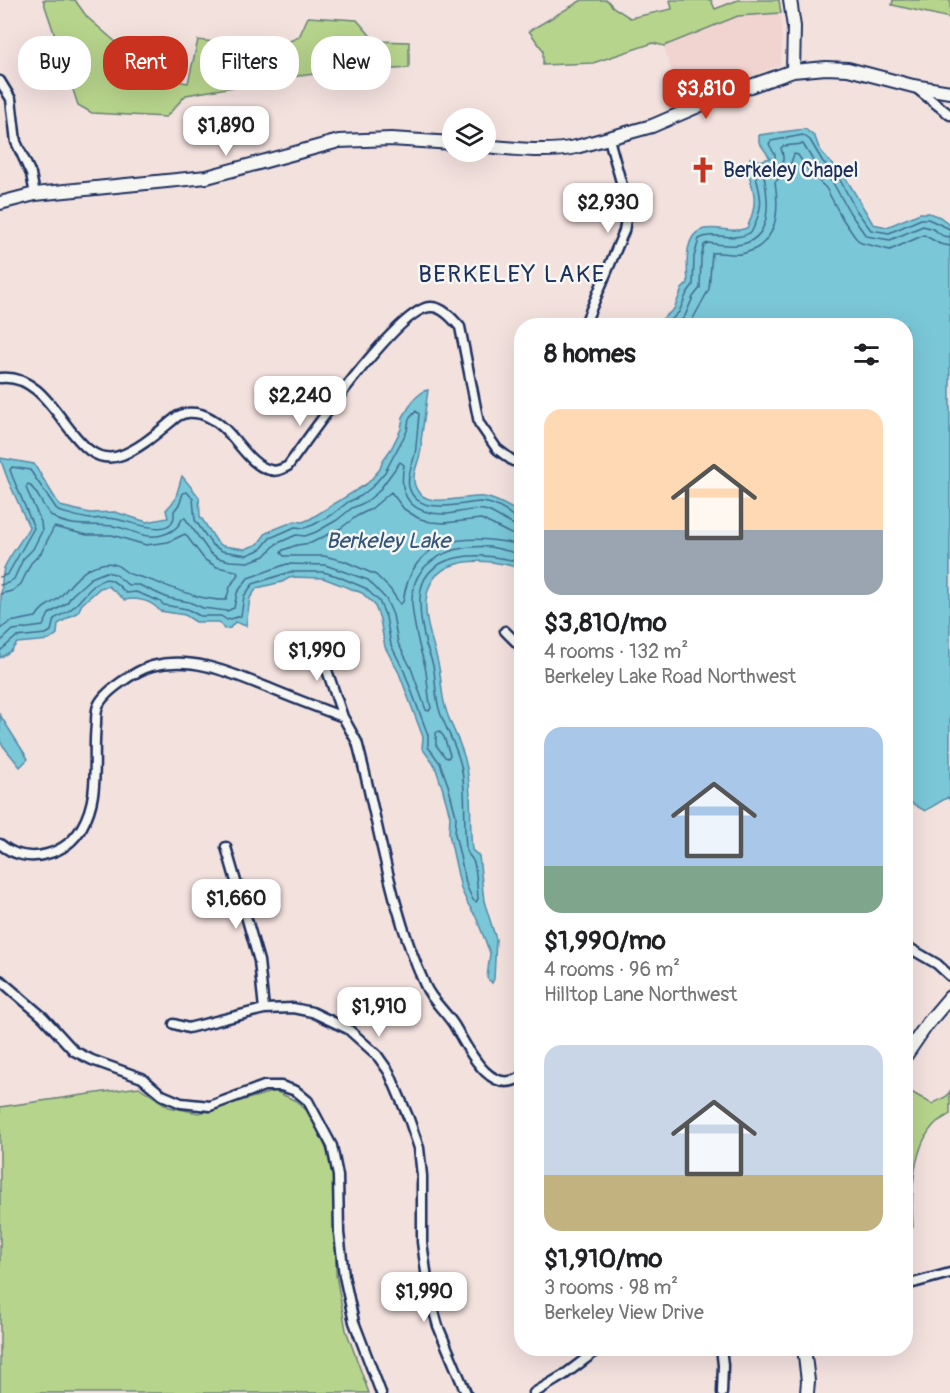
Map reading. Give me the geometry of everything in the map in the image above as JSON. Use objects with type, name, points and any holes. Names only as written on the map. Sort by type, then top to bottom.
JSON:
[{"type":"street","points":[[790,0],[794,27],[793,71]]},
{"type":"street","points":[[496,147],[566,149],[609,139],[652,126],[793,71],[848,69],[913,86],[950,92]]},
{"type":"street","points":[[0,81],[11,99],[18,148],[31,174],[36,195]]},
{"type":"street","points":[[913,86],[950,116]]},
{"type":"street","points":[[0,203],[36,195],[207,177],[339,141],[391,139],[442,142]]},
{"type":"street","points":[[587,318],[624,231],[628,207],[609,139]]},
{"type":"street","points":[[0,378],[11,377],[35,388],[93,455],[109,458],[135,449],[184,412],[212,418],[224,427],[258,464],[278,471],[288,466],[365,363],[412,316],[428,307],[434,307],[453,318],[460,327],[479,423],[497,449],[514,461]]},
{"type":"street","points":[[505,631],[514,640]]},
{"type":"street","points":[[316,638],[343,717],[357,742],[407,941],[426,988],[454,1023],[478,1065],[497,1080],[514,1081]]},
{"type":"street","points":[[0,844],[8,851],[21,855],[39,856],[61,849],[76,836],[91,810],[96,778],[95,735],[98,707],[114,688],[132,675],[152,666],[187,663],[231,672],[343,717]]},
{"type":"street","points":[[226,847],[259,961],[264,1009]]},
{"type":"street","points":[[913,950],[937,964],[950,976]]},
{"type":"street","points":[[0,980],[43,1017],[74,1051],[142,1078],[162,1095],[182,1103],[210,1106],[264,1086],[281,1086],[296,1091],[308,1101],[332,1146],[338,1176],[339,1233],[344,1276],[354,1322],[381,1393]]},
{"type":"street","points":[[913,1045],[950,997]]},
{"type":"street","points":[[174,1024],[188,1028],[264,1009],[293,1008],[327,1018],[348,1029],[377,1055],[389,1072],[419,1148],[422,1176],[422,1242],[429,1294],[438,1326],[466,1393]]},
{"type":"street","points":[[913,1283],[950,1273]]},
{"type":"street","points":[[534,1393],[589,1356]]},
{"type":"street","points":[[722,1356],[722,1393]]},
{"type":"street","points":[[805,1356],[810,1393]]},
{"type":"shaded area","points":[[781,13],[780,65],[681,104],[664,46],[738,16]]},
{"type":"green space","points":[[43,0],[75,0],[87,17],[109,36],[103,36],[103,90],[188,90],[198,40],[200,40],[200,90],[216,90],[186,95],[166,117],[92,113],[78,105],[73,90],[91,90],[91,36],[55,36]]},
{"type":"green space","points":[[582,0],[607,0],[613,7],[630,18],[672,9],[670,0],[711,0],[715,9],[738,0],[779,0],[781,13],[738,16],[664,46],[653,43],[593,63],[543,65],[543,50],[529,31]]},
{"type":"green space","points":[[893,0],[950,0],[950,18],[892,5]]},
{"type":"green space","points":[[308,17],[357,20],[371,36],[311,36],[311,75],[299,76],[299,37]]},
{"type":"green space","points":[[391,41],[409,42],[409,68],[391,69]]},
{"type":"green space","points":[[139,1087],[169,1107],[199,1113],[275,1091],[296,1101],[313,1116],[327,1151],[333,1177],[336,1275],[346,1330],[369,1393],[0,1393],[0,1107]]},
{"type":"green space","points":[[950,1091],[950,1114],[937,1122],[922,1143],[913,1186],[913,1093],[932,1104],[947,1096]]},
{"type":"water","name":"Berkeley Lake","points":[[805,129],[815,137],[827,159],[844,175],[873,224],[887,227],[920,213],[929,213],[940,217],[950,225],[950,801],[948,797],[925,811],[913,804],[913,318],[663,318],[674,309],[682,289],[688,283],[688,251],[693,237],[705,229],[741,230],[747,228],[754,200],[748,172],[753,167],[750,158],[760,161],[770,158],[759,142],[759,135]]},
{"type":"water","name":"Berkeley Lake","points":[[428,390],[421,452],[414,475],[415,486],[420,494],[436,500],[484,497],[514,510],[514,567],[478,561],[463,562],[449,567],[438,574],[430,585],[426,601],[430,635],[439,668],[444,701],[449,720],[462,750],[468,775],[472,850],[479,856],[484,901],[496,939],[492,983],[487,978],[490,953],[476,917],[461,889],[449,834],[450,816],[435,766],[422,748],[423,737],[399,673],[385,647],[380,619],[374,604],[362,593],[323,578],[291,577],[282,582],[257,588],[250,598],[246,626],[235,622],[230,628],[224,629],[219,622],[196,622],[185,615],[160,611],[144,601],[125,600],[108,586],[100,588],[82,604],[78,612],[58,624],[57,634],[49,640],[17,643],[11,651],[0,658],[4,568],[29,527],[0,458],[34,464],[60,506],[90,513],[115,512],[147,522],[168,518],[166,510],[175,500],[182,476],[199,497],[200,516],[217,542],[223,546],[245,549],[258,544],[266,533],[295,521],[303,522],[310,519],[368,483],[380,469],[391,449],[401,429],[403,417],[414,399]]},
{"type":"water","points":[[0,715],[28,759],[20,767],[0,742]]},
{"type":"place","name":"Berkeley Chapel","points":[[703,170]]},
{"type":"district","name":"BERKELEY LAKE","points":[[512,274]]}]
